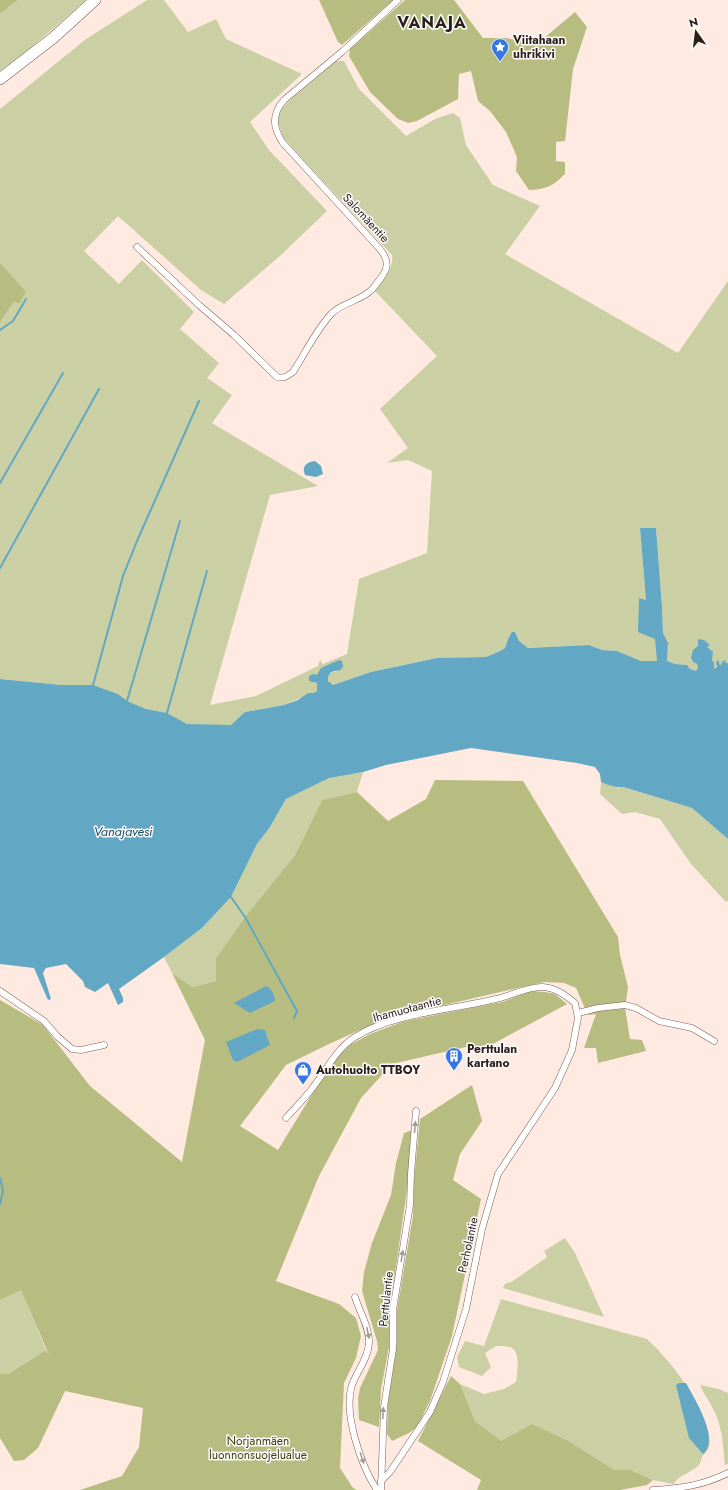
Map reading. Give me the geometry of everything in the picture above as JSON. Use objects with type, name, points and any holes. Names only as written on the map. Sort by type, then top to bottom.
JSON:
[{"type":"highway","points":[[0,79],[53,38],[95,0]]},
{"type":"street","name":"Salomäentie","points":[[137,247],[199,305],[234,334],[277,377],[281,378],[288,376],[316,333],[332,313],[340,307],[370,292],[381,278],[386,269],[387,263],[386,258],[379,248],[283,143],[277,134],[275,114],[284,100],[342,51],[398,0]]},
{"type":"street","name":"Ihamuotaantie","points":[[286,1118],[313,1087],[338,1052],[356,1037],[370,1030],[408,1017],[481,1003],[529,989],[542,987],[559,991],[568,997],[575,1003],[578,1013]]},
{"type":"street","points":[[0,991],[44,1021],[58,1037],[72,1049],[81,1050],[104,1045]]},
{"type":"street","points":[[578,1013],[598,1008],[625,1005],[636,1008],[659,1021],[692,1028],[714,1042]]},
{"type":"street","name":"Perholantie","points":[[381,1481],[390,1472],[430,1412],[443,1382],[466,1309],[482,1229],[498,1174],[555,1088],[572,1050],[578,1013]]},
{"type":"street","name":"Perttulantie","points":[[381,1490],[384,1407],[393,1349],[393,1310],[410,1205],[416,1111]]},
{"type":"street","name":"Perttulantie","points":[[355,1296],[369,1341],[368,1354],[352,1386],[350,1406],[352,1428],[368,1474],[377,1490]]},
{"type":"street","points":[[653,1490],[702,1484],[728,1473]]},
{"type":"green space","points":[[0,0],[18,0],[0,14]]},
{"type":"green space","points":[[18,0],[86,0],[27,51],[0,72],[0,14]]},
{"type":"green space","points":[[147,0],[164,0],[188,32],[216,19],[226,39],[302,74],[250,122],[269,150],[327,211],[281,255],[224,304],[201,290],[118,216],[84,251],[119,284],[142,260],[194,312],[180,329],[219,363],[207,378],[232,395],[212,423],[318,486],[270,495],[210,705],[256,696],[318,666],[320,660],[323,664],[347,654],[359,579],[427,553],[432,471],[408,460],[387,463],[408,448],[380,409],[437,356],[374,290],[390,270],[392,255],[283,137],[278,122],[280,110],[336,61],[344,61],[359,89],[406,136],[435,119],[453,113],[460,118],[466,145],[493,185],[540,206],[505,254],[678,353],[728,281],[728,663],[726,663],[726,661],[721,665],[718,664],[714,670],[707,647],[710,645],[698,639],[698,646],[693,662],[697,664],[698,667],[696,671],[690,669],[687,665],[675,664],[667,661],[668,643],[663,633],[656,528],[640,528],[646,600],[639,598],[656,639],[657,661],[641,661],[617,651],[602,650],[589,645],[528,648],[519,641],[515,632],[512,633],[508,639],[505,648],[486,657],[437,658],[371,672],[333,685],[328,681],[328,677],[331,672],[336,672],[339,660],[333,663],[315,682],[317,683],[317,691],[284,705],[245,712],[231,725],[187,725],[167,713],[146,709],[127,701],[118,694],[93,685],[61,685],[0,679],[0,109],[86,39]]},
{"type":"green space","points":[[319,0],[393,0],[342,45],[338,42]]},
{"type":"green space","points":[[405,0],[454,0],[483,38],[506,38],[537,44],[575,12],[587,27],[573,69],[565,141],[556,142],[556,161],[565,162],[565,174],[561,178],[545,188],[529,190],[516,171],[517,157],[506,132],[490,111],[478,101],[471,71],[459,74],[458,99],[417,121],[408,123],[398,119],[370,92],[349,56],[350,49]]},
{"type":"green space","points":[[0,263],[26,292],[19,304],[14,301],[0,322]]},
{"type":"green space","points":[[363,772],[357,792],[322,800],[295,855],[245,917],[216,958],[216,981],[193,987],[172,973],[164,957],[202,928],[231,897],[257,844],[270,827],[286,799],[329,777]]},
{"type":"green space","name":"Norjanmäen luonnonsuojelualue","points":[[435,780],[523,781],[618,937],[620,955],[628,987],[625,1008],[630,1039],[642,1040],[646,1051],[598,1063],[596,1048],[584,1048],[596,1014],[588,1015],[576,988],[564,983],[544,982],[384,1019],[329,1044],[286,1065],[240,1126],[278,1150],[330,1065],[350,1045],[370,1034],[405,1021],[502,1002],[531,991],[555,994],[567,1004],[478,1052],[466,1047],[392,1064],[361,1098],[319,1176],[276,1281],[339,1304],[356,1318],[361,1336],[356,1358],[344,1383],[340,1468],[353,1488],[357,1490],[80,1490],[122,1476],[139,1447],[143,1408],[65,1391],[38,1448],[24,1460],[14,1461],[0,1438],[0,1374],[8,1374],[46,1350],[49,1355],[21,1290],[0,1300],[0,1000],[43,1025],[90,1086],[182,1162],[205,1040],[172,973],[193,987],[216,981],[216,958],[245,917],[295,855],[322,800],[357,792],[388,821],[426,799]]},
{"type":"green space","points":[[601,782],[692,808],[728,839],[728,901],[726,902],[691,864],[660,819],[635,812],[622,814],[600,794]]},
{"type":"green space","points":[[472,1085],[482,1121],[460,1154],[453,1180],[481,1199],[452,1336],[430,1401],[417,1427],[409,1433],[392,1441],[387,1434],[388,1403],[397,1343],[397,1310],[413,1216],[414,1180],[420,1119]]},
{"type":"green space","points":[[412,1130],[408,1183],[390,1308],[389,1347],[381,1389],[379,1427],[359,1420],[358,1399],[360,1388],[378,1350],[377,1341],[362,1291],[364,1272],[372,1243],[391,1195],[396,1163],[404,1133]]},
{"type":"green space","points":[[565,1238],[575,1253],[604,1317],[503,1288],[505,1284],[513,1281],[547,1257],[544,1251]]},
{"type":"green space","points":[[21,1289],[46,1350],[8,1374],[0,1374],[0,1300]]},
{"type":"green space","points":[[501,1299],[647,1339],[673,1367],[687,1387],[705,1422],[710,1444],[699,1465],[679,1478],[673,1484],[653,1480],[631,1470],[614,1470],[597,1461],[501,1442],[475,1421],[460,1384],[484,1394],[504,1389],[516,1382],[518,1369],[517,1355],[512,1348],[506,1346],[496,1346],[485,1353],[491,1367],[482,1376],[459,1367],[457,1357],[465,1341],[484,1346]]},
{"type":"green space","points":[[451,1376],[460,1384],[475,1421],[501,1441],[532,1424],[568,1441],[614,1470],[631,1470],[653,1480],[647,1485],[620,1490],[477,1490],[481,1480],[418,1441]]},
{"type":"green space","points":[[700,1385],[719,1389],[728,1393],[728,1464],[725,1465],[720,1427],[714,1411]]},
{"type":"water","points":[[315,461],[321,466],[323,474],[316,477],[305,475],[304,467],[310,462]]},
{"type":"water","name":"Vanajavesi","points":[[640,528],[656,528],[663,633],[668,643],[667,661],[675,664],[687,665],[690,669],[696,671],[698,667],[697,664],[693,662],[691,658],[693,650],[698,646],[698,639],[704,640],[710,645],[707,647],[713,652],[712,660],[714,663],[714,669],[717,667],[716,663],[718,660],[719,664],[721,665],[725,660],[726,663],[728,663],[728,839],[692,808],[623,787],[615,787],[601,782],[600,774],[595,767],[577,763],[471,748],[329,778],[286,799],[270,827],[257,844],[231,897],[202,928],[119,989],[123,1002],[118,1005],[108,983],[95,992],[85,987],[83,981],[66,964],[46,968],[43,973],[51,999],[48,1000],[34,968],[0,964],[0,679],[61,685],[93,685],[118,694],[127,701],[146,709],[167,713],[187,724],[231,725],[245,712],[284,705],[298,700],[308,693],[317,691],[317,683],[309,681],[309,676],[313,674],[317,675],[321,668],[339,660],[342,661],[343,667],[340,670],[331,672],[328,677],[328,681],[333,685],[371,672],[437,658],[486,657],[505,648],[512,632],[515,632],[519,641],[528,648],[589,645],[602,650],[617,651],[641,661],[657,661],[655,639],[638,632],[639,598],[646,600]]},
{"type":"water","points":[[266,986],[270,988],[275,1001],[250,1013],[234,1003]]},
{"type":"water","points":[[257,1029],[265,1030],[270,1045],[237,1062],[233,1060],[226,1042]]},
{"type":"water","points":[[679,1383],[686,1383],[700,1408],[708,1429],[708,1448],[703,1454],[689,1438],[676,1385]]},
{"type":"waterway","points":[[0,330],[13,321],[26,299]]},
{"type":"waterway","points":[[0,483],[63,373]]},
{"type":"waterway","points":[[0,568],[99,389]]},
{"type":"waterway","points":[[93,685],[123,576],[199,401]]},
{"type":"waterway","points":[[127,701],[180,521]]},
{"type":"waterway","points":[[167,713],[207,571]]},
{"type":"waterway","points":[[231,897],[245,917],[297,1011],[294,1018]]},
{"type":"waterway","points":[[0,1178],[3,1191],[0,1204]]},
{"type":"place","name":"Viitahaan uhrikivi","points":[[500,62]]},
{"type":"place","name":"Perttulan kartano","points":[[454,1071]]},
{"type":"place","name":"Autohuolto TTBOY","points":[[303,1085]]},
{"type":"district","name":"VANAJA","points":[[432,22]]}]
